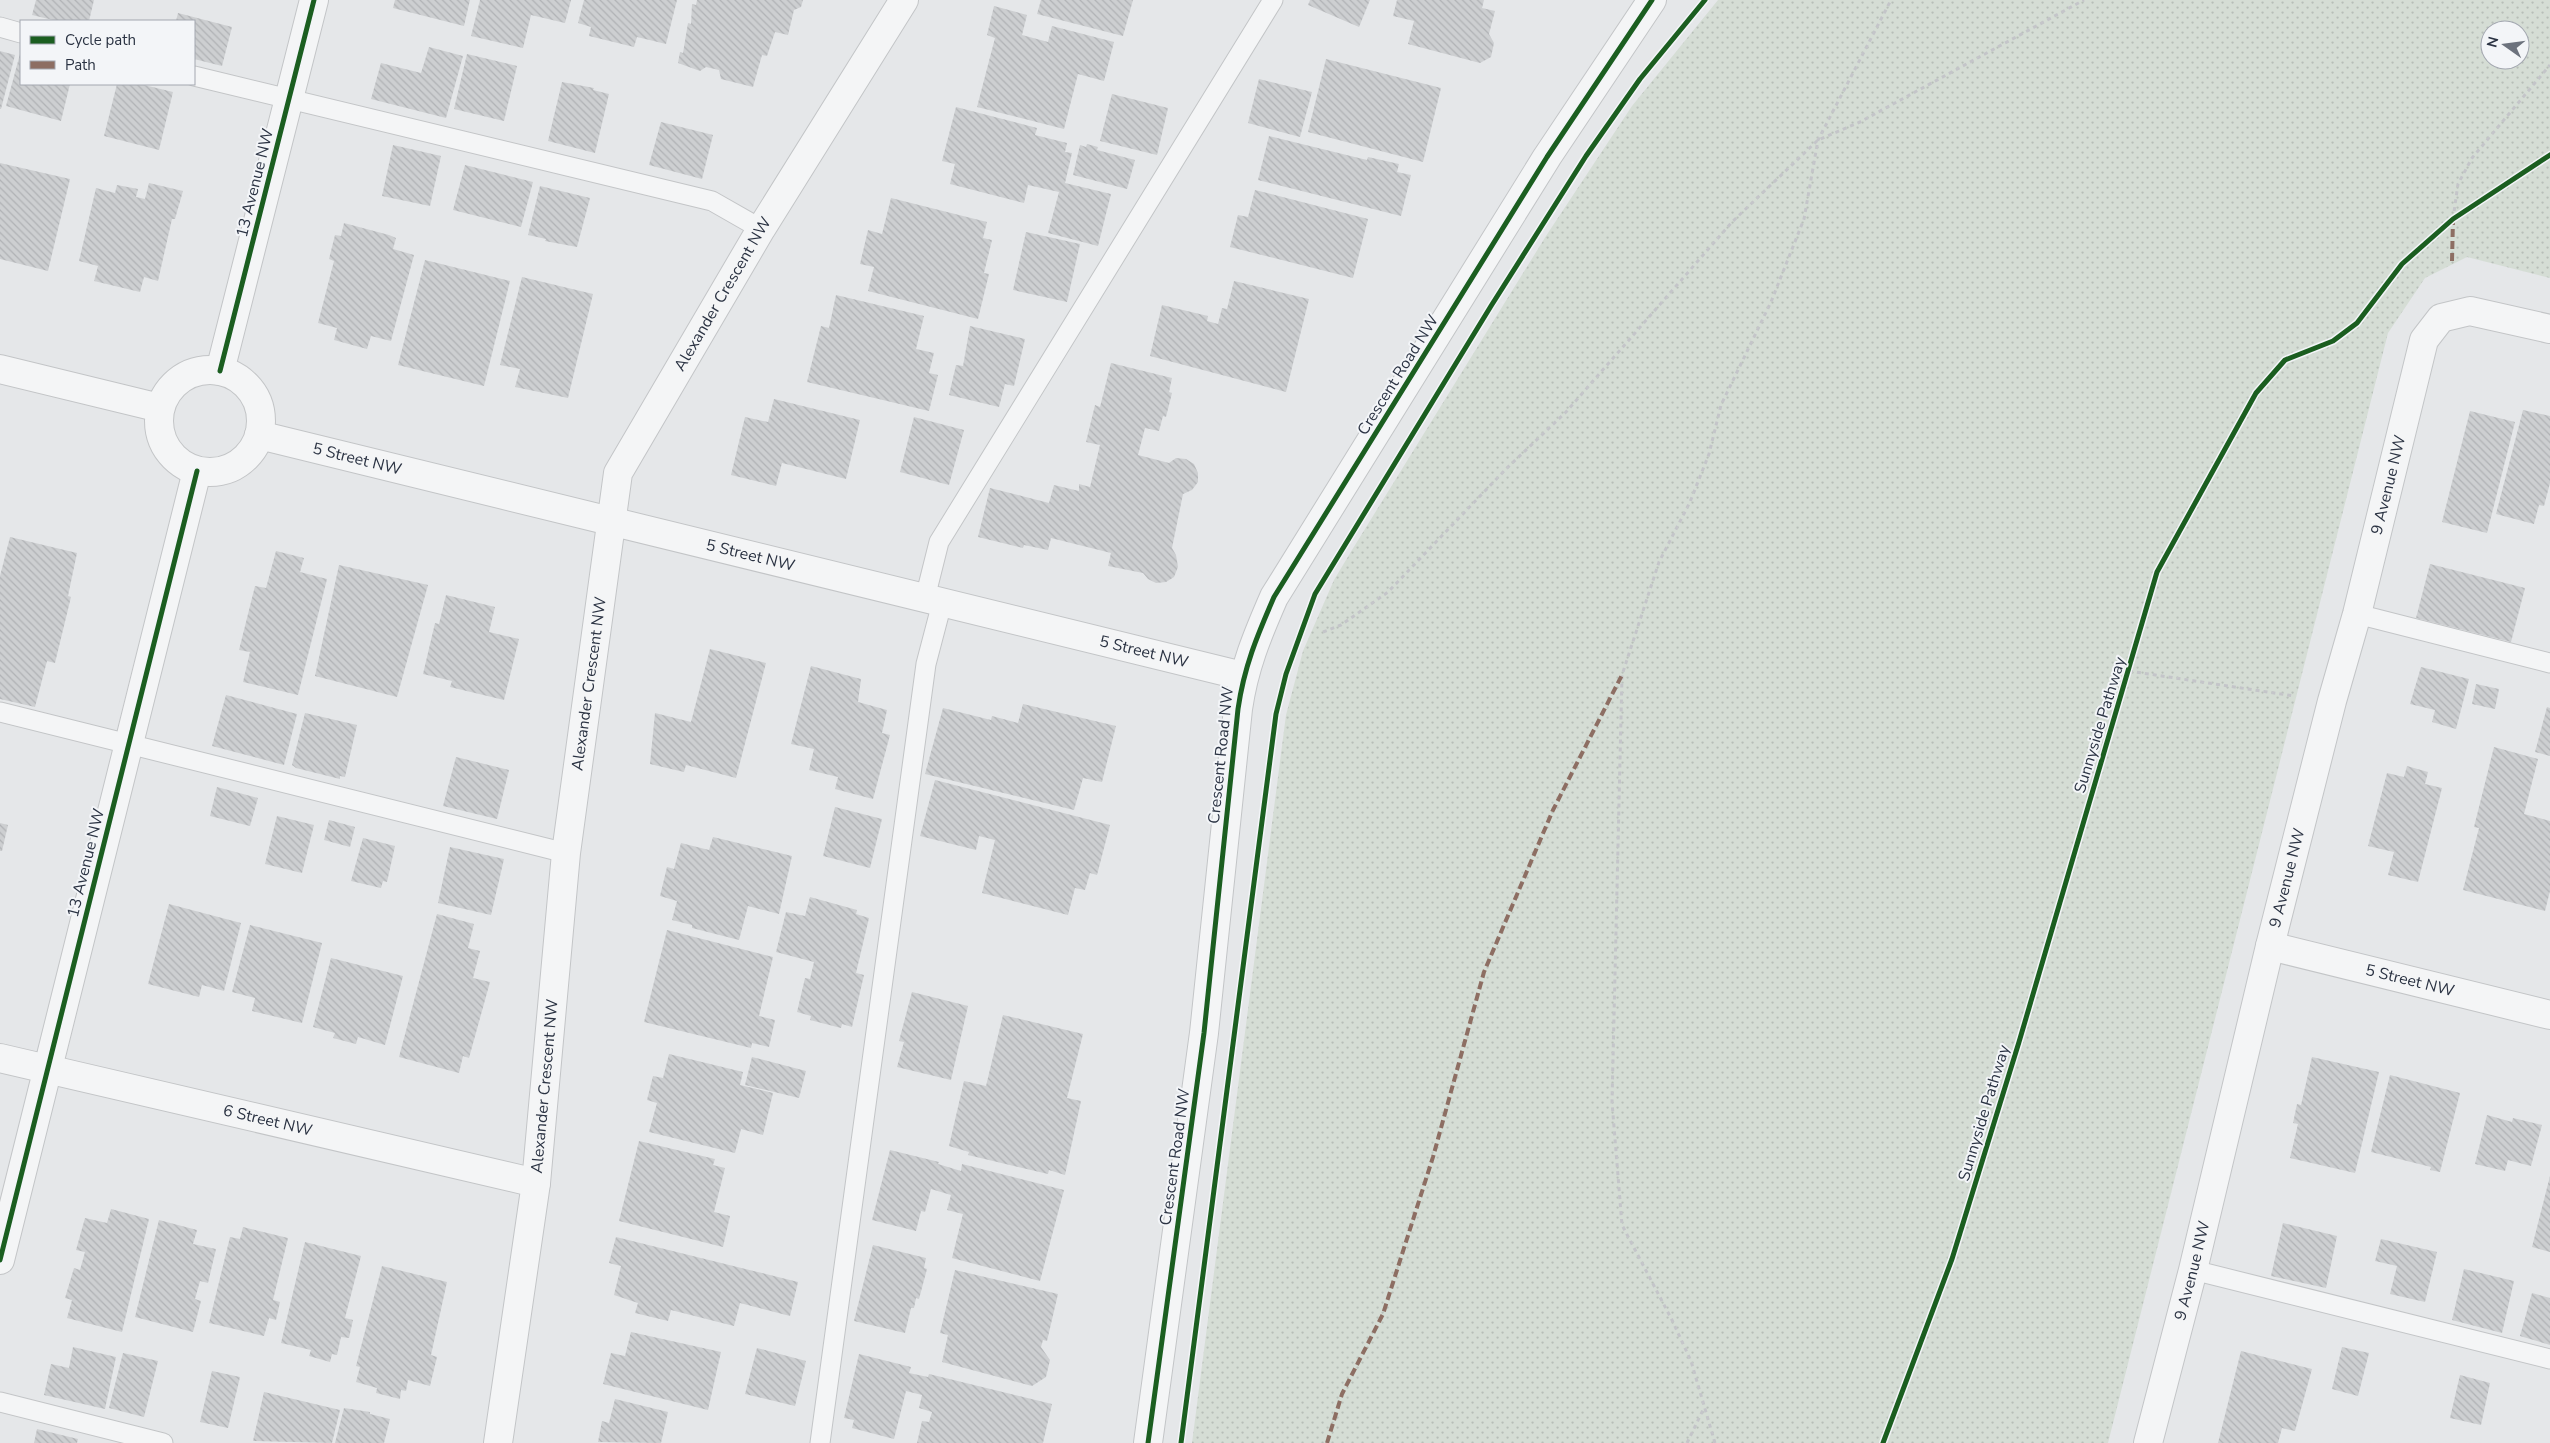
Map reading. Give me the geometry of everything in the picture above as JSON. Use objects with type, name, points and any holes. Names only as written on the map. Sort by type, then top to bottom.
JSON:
[{"type":"street","name":"13 Avenue NW","points":[[220,371],[314,0]]},
{"type":"street","name":"Alexander Crescent NW","points":[[498,1443],[536,1183],[566,853],[618,473],[761,229],[904,0]]},
{"type":"street","name":"Crescent Road NW","points":[[1148,1443],[1204,1033],[1243,676],[1253,644],[1274,597],[1547,158],[1652,0]]},
{"type":"street","name":"9 Avenue NW","points":[[2148,1443],[2193,1270],[2270,946],[2332,701],[2357,614],[2424,340],[2441,318],[2470,311],[2550,329]]},
{"type":"street","points":[[0,369],[160,408]]},
{"type":"street","points":[[205,370],[220,371],[236,377],[249,388],[257,402],[260,418],[259,435],[252,449],[241,461],[228,469],[213,472],[197,471],[182,464],[170,454],[162,440],[159,424],[160,408],[167,394],[183,378],[205,370]]},
{"type":"street","name":"5 Street NW","points":[[259,435],[1243,676]]},
{"type":"street","name":"13 Avenue NW","points":[[0,1260],[197,471]]},
{"type":"street","name":"5 Street NW","points":[[2270,946],[2550,1015]]},
{"type":"street","name":"6 Street NW","points":[[0,1058],[536,1183]]},
{"type":"lane","points":[[820,1443],[926,664],[939,542],[1273,0]]},
{"type":"lane","points":[[0,27],[20,33]]},
{"type":"lane","points":[[195,76],[712,201],[761,229]]},
{"type":"lane","points":[[2357,614],[2550,663]]},
{"type":"lane","points":[[0,712],[566,853]]},
{"type":"lane","points":[[2193,1270],[2550,1359]]},
{"type":"lane","points":[[0,1402],[163,1443]]},
{"type":"path","points":[[1715,1443],[1687,1353],[1672,1320],[1622,1225],[1612,1102],[1622,675],[1659,562],[1690,502],[1709,454],[1721,405],[1771,302],[1804,219],[1818,140],[1891,0]]},
{"type":"path","points":[[1323,632],[1341,625],[1388,592],[1506,469],[1566,412],[1732,222],[1818,140],[1860,122],[2084,0]]},
{"type":"path","points":[[2453,219],[2458,184],[2472,158],[2550,65]]},
{"type":"path","points":[[2447,224],[2461,214]]},
{"type":"path","points":[[2129,672],[2332,701]]},
{"type":"path","points":[[1686,1443],[1704,1410]]},
{"type":"shaded area","points":[[1718,0],[2550,0],[2550,278],[2467,257],[2425,278],[2388,333],[2108,1443],[1192,1443],[1286,715],[1303,651],[1334,580],[1546,236],[1632,106]]},
{"type":"building","points":[[36,0],[94,0],[89,20],[53,20],[32,15]]},
{"type":"building","points":[[395,0],[470,0],[464,26],[393,8]]},
{"type":"building","points":[[480,0],[571,0],[565,23],[531,15],[523,48],[471,36]]},
{"type":"building","points":[[584,0],[677,0],[666,44],[637,37],[634,47],[589,36],[591,27],[578,23]]},
{"type":"building","points":[[697,0],[803,0],[801,7],[794,10],[788,35],[775,32],[767,56],[762,55],[753,87],[721,79],[719,70],[706,67],[700,71],[678,63],[680,52],[683,53],[688,23],[691,24],[692,4],[696,5]]},
{"type":"building","points":[[1041,0],[1133,0],[1123,36],[1037,14]]},
{"type":"building","points":[[1310,0],[1370,0],[1359,27],[1308,5]]},
{"type":"building","points":[[1397,0],[1484,0],[1482,8],[1495,11],[1489,34],[1494,43],[1491,57],[1480,63],[1408,44],[1414,21],[1393,16]]},
{"type":"building","points":[[994,6],[1027,15],[1022,35],[1048,42],[1052,26],[1114,42],[1104,81],[1078,74],[1064,129],[977,107],[995,38],[987,35]]},
{"type":"building","points":[[178,13],[232,27],[222,66],[195,59],[195,20],[176,20]]},
{"type":"building","points":[[429,47],[463,56],[446,118],[371,99],[381,63],[421,73]]},
{"type":"building","points":[[0,51],[15,55],[1,109],[0,109]]},
{"type":"building","points":[[20,54],[20,85],[70,85],[61,121],[6,106]]},
{"type":"building","points":[[467,54],[517,66],[504,121],[454,109]]},
{"type":"building","points":[[1326,59],[1441,88],[1423,162],[1308,132]]},
{"type":"building","points":[[1259,79],[1312,92],[1300,137],[1248,123]]},
{"type":"building","points":[[562,82],[594,88],[593,90],[609,94],[595,153],[548,141]]},
{"type":"building","points":[[117,85],[144,85],[173,92],[159,150],[104,136]]},
{"type":"building","points":[[1112,94],[1168,108],[1157,155],[1100,141]]},
{"type":"building","points":[[956,107],[1037,128],[1035,135],[1067,143],[1065,152],[1072,153],[1065,183],[1111,194],[1098,246],[1048,233],[1059,192],[1028,185],[1024,203],[950,184],[955,164],[942,161]]},
{"type":"building","points":[[661,122],[713,135],[702,179],[649,165]]},
{"type":"building","points":[[1269,136],[1367,160],[1368,157],[1399,164],[1397,172],[1411,175],[1401,216],[1258,180]]},
{"type":"building","points":[[1087,144],[1098,147],[1097,150],[1135,160],[1127,189],[1073,175],[1080,145],[1086,147]]},
{"type":"building","points":[[393,145],[441,156],[430,206],[382,196]]},
{"type":"building","points":[[0,163],[70,179],[48,271],[0,259]]},
{"type":"building","points":[[465,165],[533,182],[521,227],[453,210]]},
{"type":"building","points":[[149,183],[183,191],[175,219],[172,219],[158,281],[144,277],[140,292],[94,281],[98,266],[79,261],[96,188],[115,193],[117,185],[138,189],[136,197],[145,199]]},
{"type":"building","points":[[540,186],[590,198],[577,247],[545,241],[546,239],[528,235]]},
{"type":"building","points":[[1255,190],[1368,219],[1353,278],[1230,247],[1238,215],[1248,217]]},
{"type":"building","points":[[891,198],[987,222],[983,238],[992,240],[984,273],[989,274],[978,319],[868,291],[874,267],[860,264],[868,230],[882,234]]},
{"type":"building","points":[[344,223],[396,238],[393,249],[414,255],[391,341],[371,336],[367,349],[334,340],[337,328],[318,323],[334,261],[329,259],[335,235],[341,236]]},
{"type":"building","points":[[1026,232],[1080,244],[1067,302],[1013,290]]},
{"type":"building","points":[[425,260],[510,281],[484,386],[398,365]]},
{"type":"building","points":[[522,277],[593,294],[568,398],[515,387],[520,369],[500,365]]},
{"type":"building","points":[[1234,281],[1309,299],[1286,392],[1150,356],[1162,305],[1208,316],[1207,321],[1218,324],[1222,308],[1227,309]]},
{"type":"building","points":[[836,295],[924,316],[916,349],[934,353],[929,373],[938,375],[929,411],[807,382],[821,326],[829,328]]},
{"type":"building","points":[[970,326],[1025,339],[1014,386],[1005,384],[999,407],[949,395],[956,365],[963,366]]},
{"type":"building","points":[[1111,363],[1172,378],[1169,392],[1172,393],[1166,417],[1163,416],[1159,431],[1145,428],[1138,455],[1169,463],[1176,458],[1186,459],[1194,464],[1198,473],[1198,482],[1192,490],[1183,494],[1172,548],[1176,555],[1178,567],[1174,577],[1166,582],[1156,583],[1148,579],[1143,573],[1108,566],[1111,553],[1051,538],[1048,550],[1024,545],[1023,548],[978,537],[990,488],[1049,503],[1054,485],[1079,491],[1079,484],[1090,487],[1100,445],[1086,442],[1095,405],[1100,407]]},
{"type":"building","points":[[774,399],[860,420],[846,479],[782,463],[776,486],[731,475],[745,417],[768,422]]},
{"type":"building","points":[[2523,410],[2550,416],[2550,483],[2544,506],[2539,505],[2534,524],[2496,514]]},
{"type":"building","points":[[2470,411],[2515,422],[2487,533],[2442,522]]},
{"type":"building","points":[[914,417],[964,430],[949,485],[900,472]]},
{"type":"building","points":[[10,537],[77,553],[68,596],[71,597],[55,663],[47,661],[35,707],[0,699],[0,576]]},
{"type":"building","points":[[276,551],[304,558],[300,572],[327,579],[298,695],[243,682],[250,652],[239,650],[255,586],[266,588]]},
{"type":"building","points":[[2430,564],[2525,588],[2511,642],[2416,618]]},
{"type":"building","points":[[339,565],[428,585],[397,697],[315,676]]},
{"type":"building","points":[[446,595],[495,607],[489,632],[519,639],[504,700],[450,687],[452,681],[423,674],[435,623],[439,624]]},
{"type":"building","points":[[710,649],[766,663],[736,778],[686,765],[684,772],[650,764],[655,713],[691,722]]},
{"type":"building","points":[[811,666],[861,679],[858,702],[887,710],[882,733],[890,735],[873,799],[835,789],[838,777],[809,770],[814,749],[791,744]]},
{"type":"building","points":[[2421,667],[2469,679],[2456,729],[2432,722],[2435,710],[2410,704]]},
{"type":"building","points":[[2476,684],[2499,689],[2495,709],[2472,704]]},
{"type":"building","points":[[226,695],[297,714],[284,765],[212,746]]},
{"type":"building","points":[[1023,704],[1116,726],[1102,782],[1083,778],[1074,810],[925,774],[943,708],[991,720],[992,716],[1018,723]]},
{"type":"building","points":[[2547,707],[2550,708],[2550,756],[2535,752]]},
{"type":"building","points":[[305,713],[357,725],[345,777],[340,776],[340,779],[296,768],[292,765]]},
{"type":"building","points":[[2494,747],[2538,759],[2524,814],[2550,821],[2550,891],[2545,911],[2463,890],[2479,828],[2474,827]]},
{"type":"building","points":[[456,757],[509,770],[497,819],[443,806]]},
{"type":"building","points":[[2407,766],[2428,772],[2425,784],[2442,788],[2418,882],[2388,875],[2394,852],[2368,846],[2387,773],[2404,777]]},
{"type":"building","points":[[935,780],[1110,825],[1097,875],[1090,873],[1085,890],[1075,888],[1068,915],[982,893],[995,840],[979,836],[976,850],[920,836]]},
{"type":"building","points":[[217,787],[258,798],[250,826],[210,816]]},
{"type":"building","points":[[835,807],[882,819],[870,868],[823,856]]},
{"type":"building","points":[[277,816],[314,825],[302,873],[265,864]]},
{"type":"building","points":[[329,820],[355,827],[350,847],[324,840]]},
{"type":"building","points":[[0,823],[8,825],[2,851],[0,851]]},
{"type":"building","points":[[713,837],[792,856],[779,914],[748,906],[739,940],[692,928],[692,925],[672,920],[677,901],[660,896],[667,867],[674,869],[681,843],[709,850]]},
{"type":"building","points":[[363,838],[395,846],[387,882],[383,881],[381,888],[351,881]]},
{"type":"building","points":[[450,847],[504,859],[491,915],[438,903]]},
{"type":"building","points":[[810,897],[857,910],[856,914],[869,918],[856,973],[864,975],[852,1027],[842,1024],[841,1028],[810,1020],[811,1016],[797,1012],[805,978],[810,979],[814,962],[776,952],[786,912],[805,916]]},
{"type":"building","points":[[169,904],[241,923],[224,991],[202,985],[199,997],[148,984]]},
{"type":"building","points":[[437,914],[474,924],[468,948],[480,951],[473,978],[490,982],[469,1058],[463,1056],[459,1073],[399,1057]]},
{"type":"building","points":[[250,925],[322,943],[302,1023],[252,1011],[255,998],[232,992]]},
{"type":"building","points":[[667,930],[773,957],[759,1016],[775,1020],[769,1047],[752,1043],[751,1048],[644,1022]]},
{"type":"building","points":[[331,958],[403,976],[385,1045],[358,1037],[356,1044],[333,1038],[335,1033],[313,1027]]},
{"type":"building","points":[[912,992],[968,1006],[951,1080],[897,1067],[904,1042],[899,1041]]},
{"type":"building","points":[[1003,1015],[1083,1034],[1067,1098],[1081,1101],[1065,1175],[1049,1170],[1048,1174],[968,1155],[969,1152],[949,1146],[964,1081],[986,1086]]},
{"type":"building","points":[[669,1054],[743,1072],[740,1085],[773,1093],[763,1135],[741,1129],[735,1153],[649,1132],[657,1103],[647,1100],[653,1076],[663,1078]]},
{"type":"building","points":[[752,1057],[806,1071],[799,1098],[745,1085]]},
{"type":"building","points":[[2312,1057],[2379,1072],[2355,1173],[2290,1158],[2298,1124],[2293,1123],[2297,1104],[2301,1105]]},
{"type":"building","points":[[2390,1075],[2460,1093],[2440,1172],[2430,1170],[2431,1167],[2371,1152]]},
{"type":"building","points":[[2487,1115],[2512,1122],[2513,1118],[2542,1125],[2531,1166],[2508,1160],[2505,1171],[2475,1164]]},
{"type":"building","points":[[639,1141],[715,1159],[713,1165],[725,1168],[714,1212],[730,1216],[723,1247],[619,1221]]},
{"type":"building","points":[[890,1150],[939,1162],[938,1164],[961,1171],[962,1164],[1064,1190],[1040,1281],[952,1258],[963,1214],[947,1210],[951,1195],[931,1189],[925,1212],[921,1211],[916,1231],[872,1220]]},
{"type":"building","points":[[2550,1176],[2550,1252],[2532,1247]]},
{"type":"building","points":[[111,1209],[149,1219],[122,1332],[67,1318],[72,1300],[65,1298],[74,1268],[80,1270],[85,1252],[76,1250],[85,1218],[107,1223]]},
{"type":"building","points":[[159,1220],[197,1230],[193,1244],[216,1249],[208,1283],[200,1281],[195,1299],[201,1301],[193,1332],[135,1317]]},
{"type":"building","points":[[2283,1223],[2337,1236],[2326,1288],[2271,1276]]},
{"type":"building","points":[[243,1227],[288,1238],[273,1300],[280,1302],[276,1320],[269,1318],[264,1336],[209,1323],[230,1237],[240,1239]]},
{"type":"building","points":[[616,1237],[798,1282],[790,1316],[740,1303],[734,1326],[671,1310],[668,1321],[635,1313],[638,1303],[614,1295],[621,1266],[609,1263]]},
{"type":"building","points":[[2381,1239],[2437,1252],[2425,1302],[2390,1294],[2397,1266],[2375,1261]]},
{"type":"building","points":[[305,1242],[361,1256],[345,1318],[353,1320],[349,1338],[341,1337],[337,1355],[332,1354],[330,1362],[309,1356],[311,1350],[281,1343]]},
{"type":"building","points":[[873,1245],[926,1258],[924,1268],[927,1269],[919,1299],[916,1298],[914,1308],[911,1308],[905,1333],[854,1321]]},
{"type":"building","points":[[382,1266],[447,1282],[431,1355],[437,1357],[430,1386],[408,1380],[406,1391],[401,1390],[400,1399],[376,1393],[377,1388],[356,1382],[360,1367],[356,1366]]},
{"type":"building","points":[[2464,1269],[2514,1281],[2502,1333],[2452,1320]]},
{"type":"building","points":[[955,1270],[1058,1294],[1047,1341],[1043,1340],[1041,1347],[1050,1360],[1046,1377],[1032,1386],[942,1362],[948,1335],[940,1333]]},
{"type":"building","points":[[2532,1293],[2550,1298],[2550,1345],[2520,1336]]},
{"type":"building","points":[[631,1332],[721,1352],[708,1410],[603,1384],[611,1353],[625,1356]]},
{"type":"building","points":[[73,1347],[116,1357],[105,1409],[44,1395],[51,1364],[69,1368]]},
{"type":"building","points":[[2342,1347],[2369,1353],[2358,1396],[2332,1389]]},
{"type":"building","points":[[757,1348],[806,1361],[795,1406],[745,1394]]},
{"type":"building","points":[[2241,1351],[2312,1369],[2295,1431],[2282,1428],[2278,1443],[2218,1443]]},
{"type":"building","points":[[123,1353],[158,1361],[144,1417],[109,1408]]},
{"type":"building","points":[[859,1354],[911,1367],[909,1373],[928,1377],[929,1374],[1052,1404],[1043,1443],[917,1443],[922,1421],[929,1422],[932,1412],[919,1408],[922,1395],[906,1391],[894,1439],[852,1428],[854,1420],[844,1418]]},
{"type":"building","points":[[212,1371],[240,1377],[228,1428],[200,1422]]},
{"type":"building","points":[[2460,1375],[2490,1383],[2481,1425],[2450,1418]]},
{"type":"building","points":[[264,1392],[340,1410],[332,1443],[253,1441]]},
{"type":"building","points":[[615,1399],[668,1412],[661,1443],[598,1442],[602,1421],[609,1423]]},
{"type":"building","points":[[344,1408],[370,1412],[370,1414],[390,1419],[384,1443],[335,1443]]},
{"type":"building","points":[[37,1429],[78,1439],[77,1443],[34,1443]]},
{"type":"marked path","points":[[2452,261],[2453,219]]},
{"type":"marked path","points":[[1327,1443],[1342,1394],[1383,1314],[1433,1157],[1484,972],[1553,810],[1622,675]]},
{"type":"cycle path","points":[[220,371],[314,0]]},
{"type":"cycle path","points":[[1148,1443],[1204,1033],[1238,709],[1252,652],[1274,597],[1547,157],[1652,0]]},
{"type":"cycle path","points":[[1181,1443],[1276,714],[1286,674],[1315,594],[1491,306],[1586,156],[1640,79],[1705,0]]},
{"type":"cycle path","name":"Sunnyside Pathway","points":[[1883,1443],[1952,1259],[2019,1042],[2157,572],[2256,393],[2285,360],[2333,341],[2357,323],[2402,264],[2453,219],[2550,155]]},
{"type":"cycle path","points":[[0,1260],[197,471]]}]
